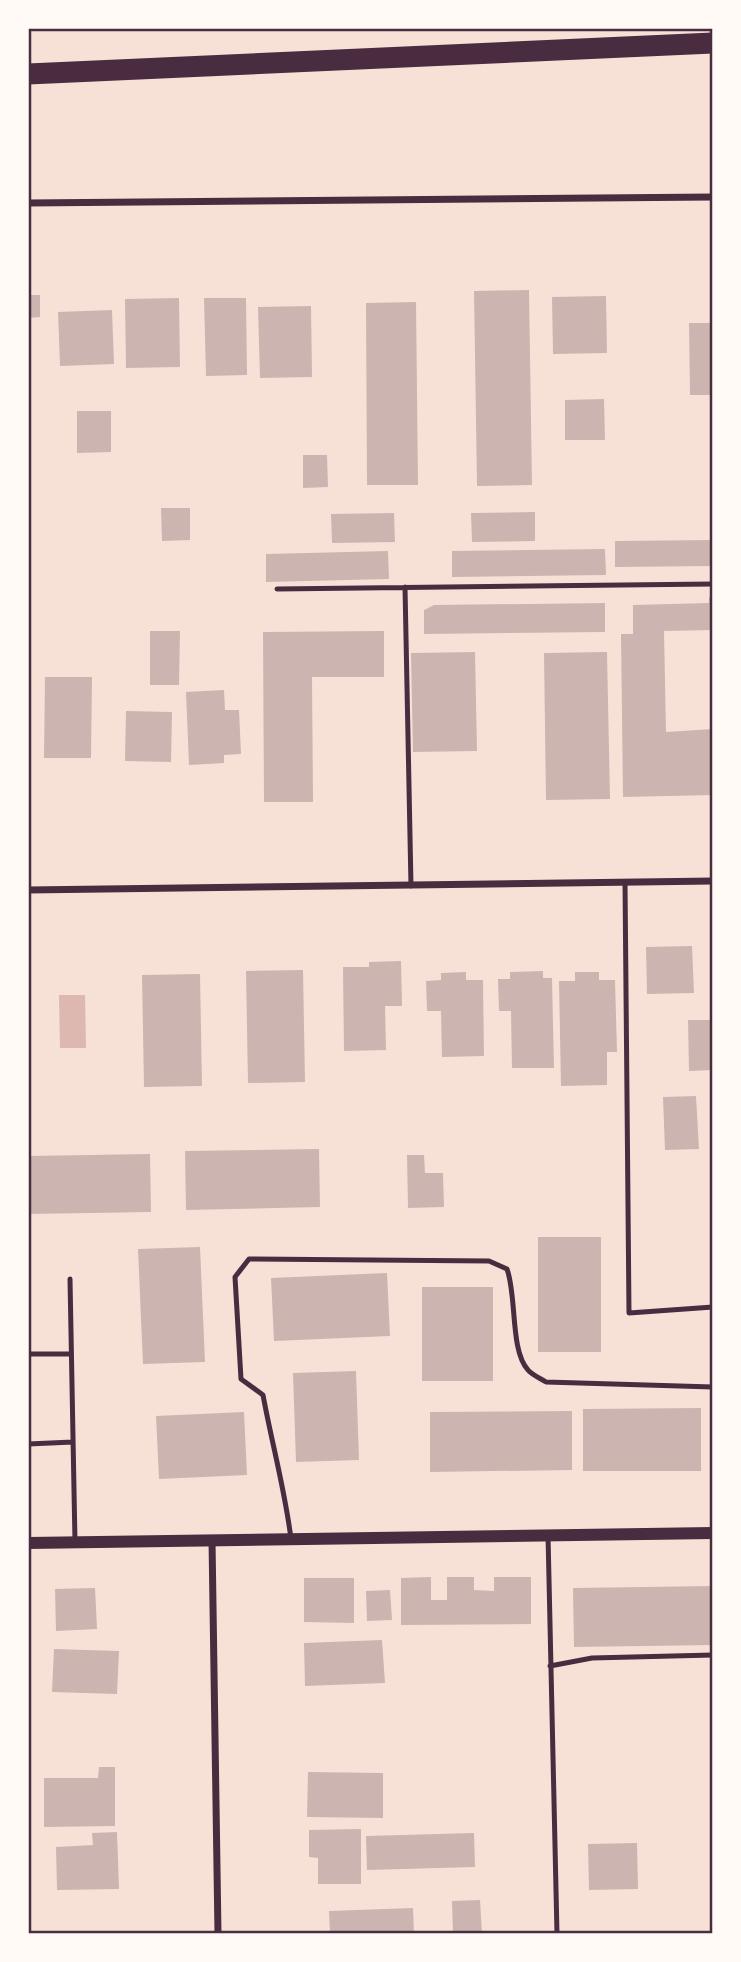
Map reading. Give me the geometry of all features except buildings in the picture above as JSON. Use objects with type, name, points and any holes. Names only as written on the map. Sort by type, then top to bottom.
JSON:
[{"type":"highway","points":[[28,74],[713,43]]},
{"type":"highway","points":[[28,88],[85,73]]},
{"type":"street","points":[[28,204],[713,197]]},
{"type":"street","points":[[28,890],[713,881]]},
{"type":"street","points":[[28,1543],[713,1533]]},
{"type":"street","points":[[212,1540],[218,1934]]},
{"type":"lane","points":[[277,589],[713,584]]},
{"type":"lane","points":[[405,587],[411,886]]},
{"type":"lane","points":[[625,882],[629,1313],[713,1307]]},
{"type":"lane","points":[[291,1539],[283,1485],[275,1463],[263,1395],[241,1379],[235,1277],[249,1259],[489,1261],[507,1269],[513,1286],[519,1357],[528,1371],[546,1382],[713,1387]]},
{"type":"lane","points":[[70,1279],[75,1542]]},
{"type":"lane","points":[[28,1354],[71,1354]]},
{"type":"lane","points":[[28,1444],[72,1442]]},
{"type":"lane","points":[[548,1535],[557,1934]]},
{"type":"lane","points":[[550,1666],[592,1658],[713,1655]]},
{"type":"shaded area","points":[[59,995],[85,995],[86,1048],[60,1048]]}]
